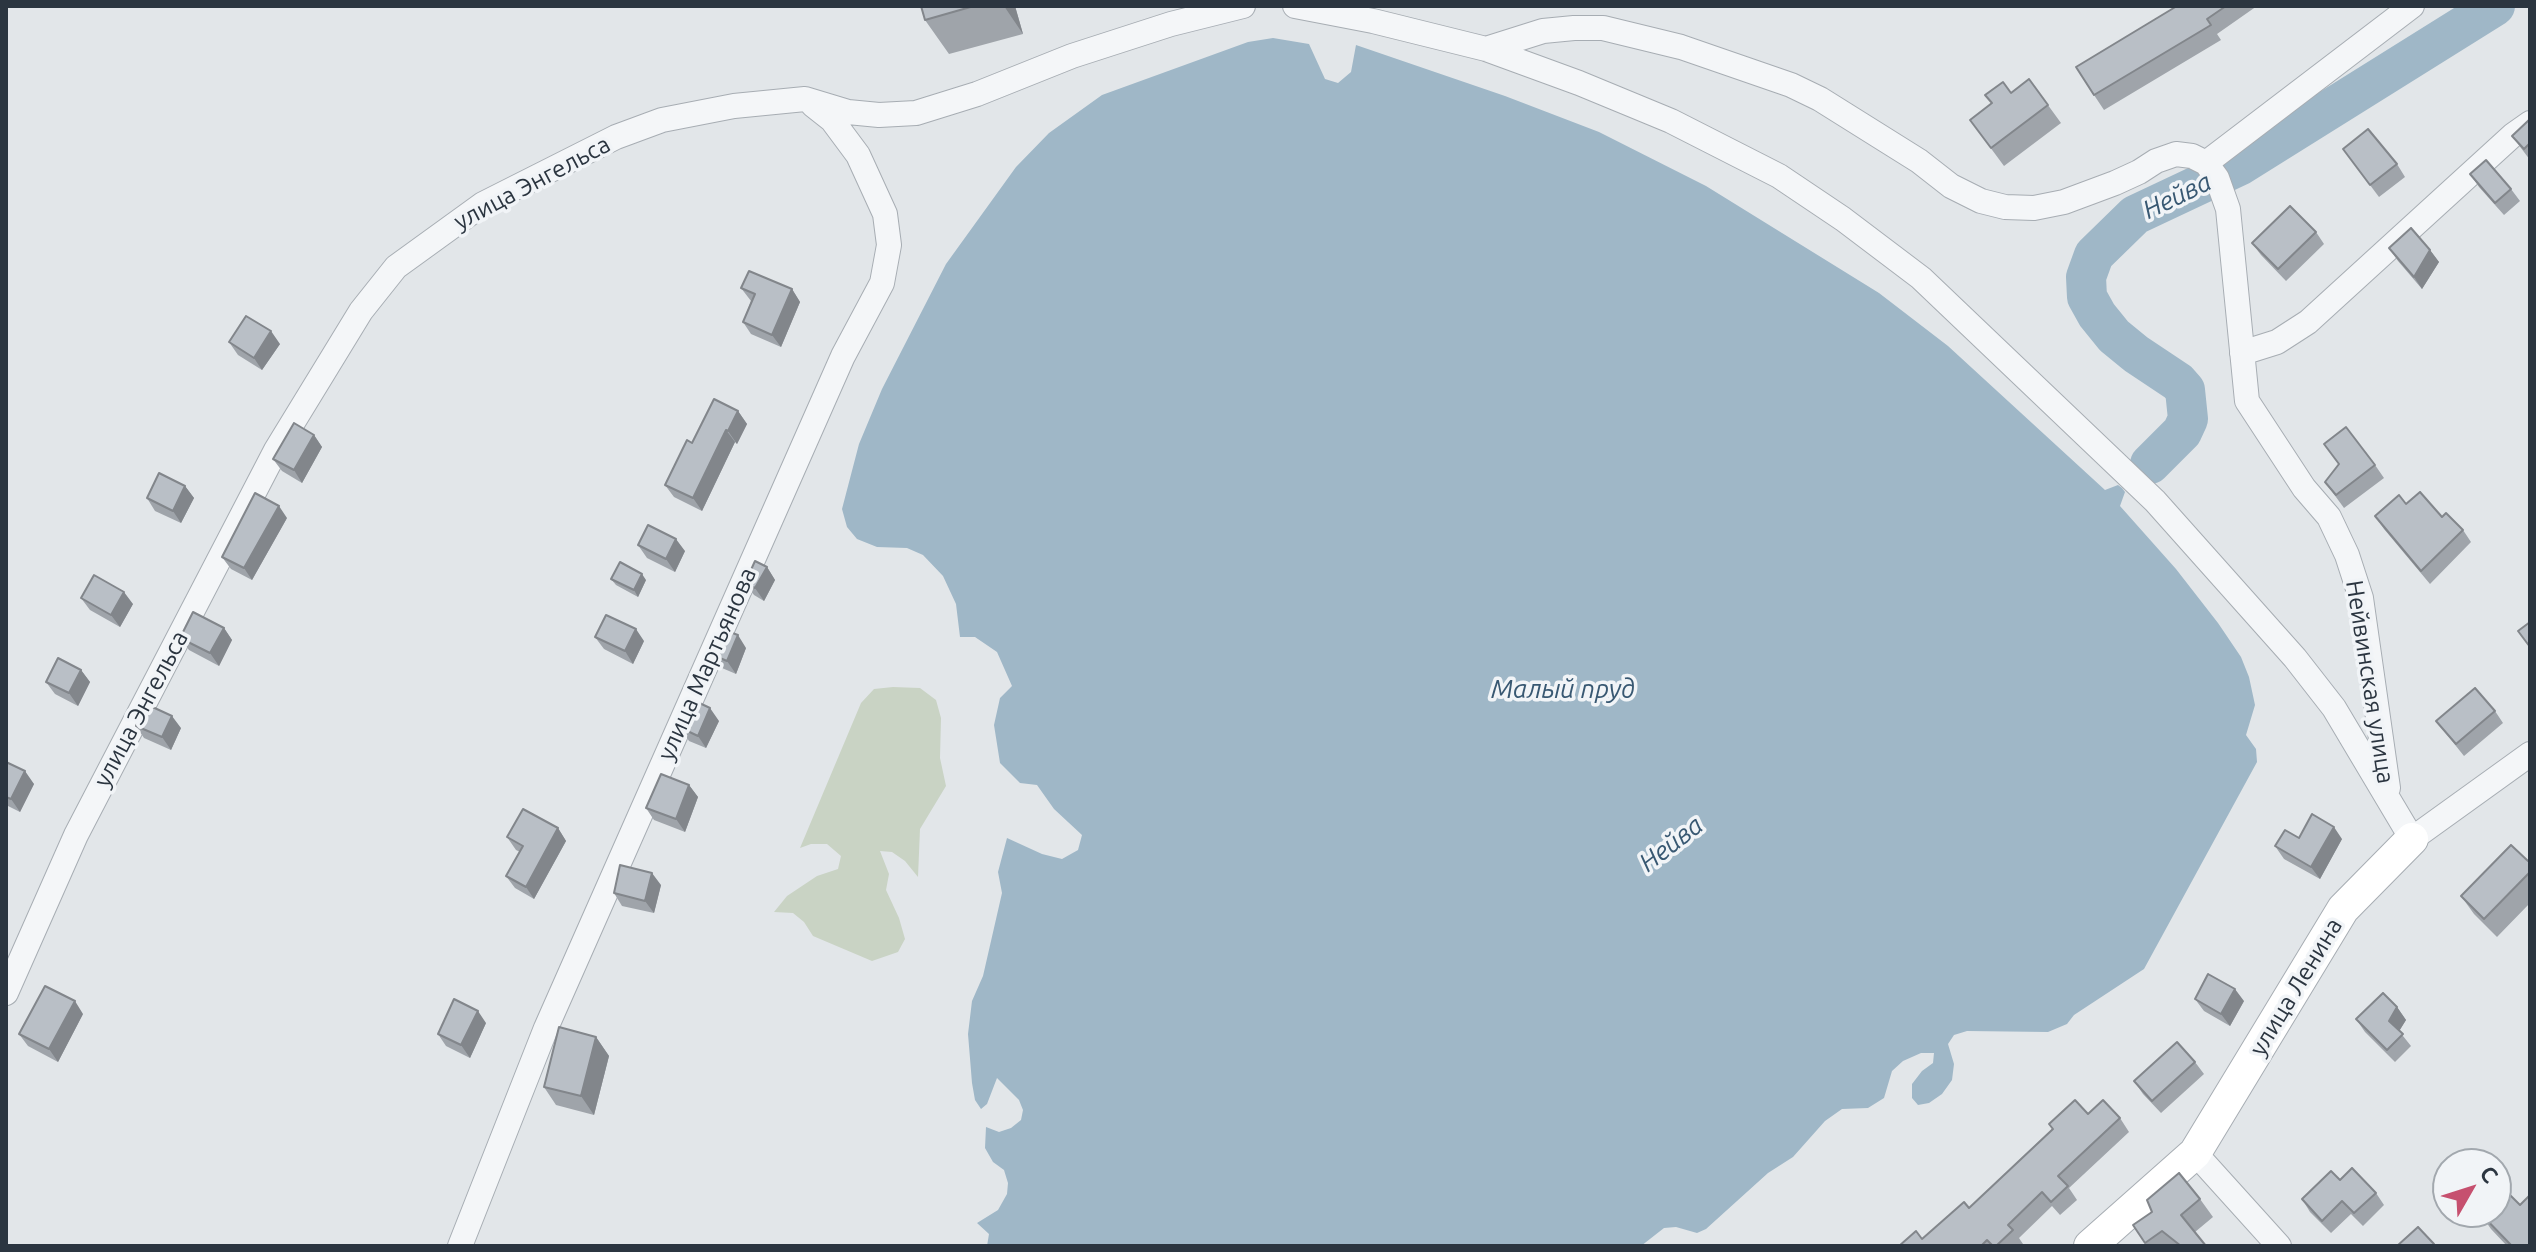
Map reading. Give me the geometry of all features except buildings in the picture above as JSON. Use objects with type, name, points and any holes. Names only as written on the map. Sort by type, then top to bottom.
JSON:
[{"type":"street","name":"улица Энгельса","points":[[6,993],[76,835],[276,450],[361,311],[396,267],[483,204],[616,137],[662,120],[734,106],[805,99],[848,112],[879,115],[916,113],[977,94],[1072,56],[1171,24],[1243,6]]},
{"type":"street","points":[[1295,6],[1373,21],[1486,49],[1579,83],[1671,121],[1779,176],[1843,219],[1921,278],[2155,501],[2295,658],[2334,708],[2412,839]]},
{"type":"street","points":[[1486,49],[1543,31],[1574,28],[1603,28],[1681,47],[1791,85],[1820,99],[1919,161],[1951,186],[1981,201],[2005,207],[2034,208],[2064,202],[2115,183],[2176,154],[2192,156],[2206,163],[2412,6]]},
{"type":"street","name":"улица Мартьянова","points":[[460,1246],[546,1028],[837,371],[882,283],[889,245],[885,214],[873,184],[858,155],[832,120],[805,99]]},
{"type":"street","points":[[2242,353],[2277,342],[2308,322],[2513,135],[2530,123]]},
{"type":"street","name":"Нейвинская улица","points":[[2206,163],[2224,195],[2230,225],[2247,401],[2304,488],[2329,517],[2347,555],[2361,598],[2390,804]]},
{"type":"street","name":"улица Ленина","points":[[2090,1246],[2195,1153],[2343,909],[2412,839],[2530,754]]},
{"type":"street","points":[[2195,1153],[2279,1246]]},
{"type":"green space","points":[[920,688],[936,700],[941,718],[940,758],[946,786],[920,829],[918,877],[905,861],[892,852],[880,851],[889,874],[886,890],[905,939],[898,952],[872,961],[813,936],[793,913],[774,912],[787,896],[817,876],[838,869],[841,856],[827,844],[800,848],[861,703],[874,689]]},
{"type":"water","name":"Малый пруд","points":[[1273,38],[1309,44],[1325,79],[1338,83],[1351,72],[1356,45],[1599,132],[1706,186],[1879,293],[1948,346],[2105,490],[2118,485],[2122,488],[2125,492],[2120,506],[2176,569],[2241,657],[2255,705],[2246,735],[2256,749],[2257,762],[2144,969],[2074,1015],[2067,1024],[2048,1032],[1967,1031],[1954,1035],[1948,1044],[1954,1064],[1952,1080],[1942,1094],[1929,1103],[1918,1105],[1912,1098],[1912,1084],[1933,1063],[1934,1053],[1921,1053],[1903,1061],[1892,1071],[1884,1098],[1868,1108],[1842,1109],[1825,1121],[1793,1157],[1768,1173],[1706,1229],[1697,1233],[1676,1227],[1664,1228],[1641,1246],[987,1246],[989,1234],[977,1223],[998,1210],[1007,1194],[1008,1183],[1004,1170],[993,1162],[985,1148],[986,1127],[999,1132],[1011,1128],[1021,1120],[1023,1110],[1019,1100],[997,1078],[987,1104],[981,1109],[975,1100],[972,1083],[968,1034],[972,1001],[983,976],[1002,893],[998,872],[1007,838],[1042,854],[1062,859],[1078,850],[1082,835],[1054,809],[1037,785],[1020,783],[1000,763],[994,725],[1000,698],[1012,686],[997,652],[975,637],[960,637],[956,604],[943,576],[923,555],[907,548],[877,547],[857,539],[847,527],[842,509],[859,444],[882,389],[946,264],[1016,167],[1049,133],[1102,95],[1248,42]]},
{"type":"waterway","name":"Нейва","points":[[2150,464],[2182,432],[2188,419],[2185,390],[2114,336],[2097,315],[2087,297],[2086,277],[2094,255],[2135,215],[2239,166],[2495,6]]}]
